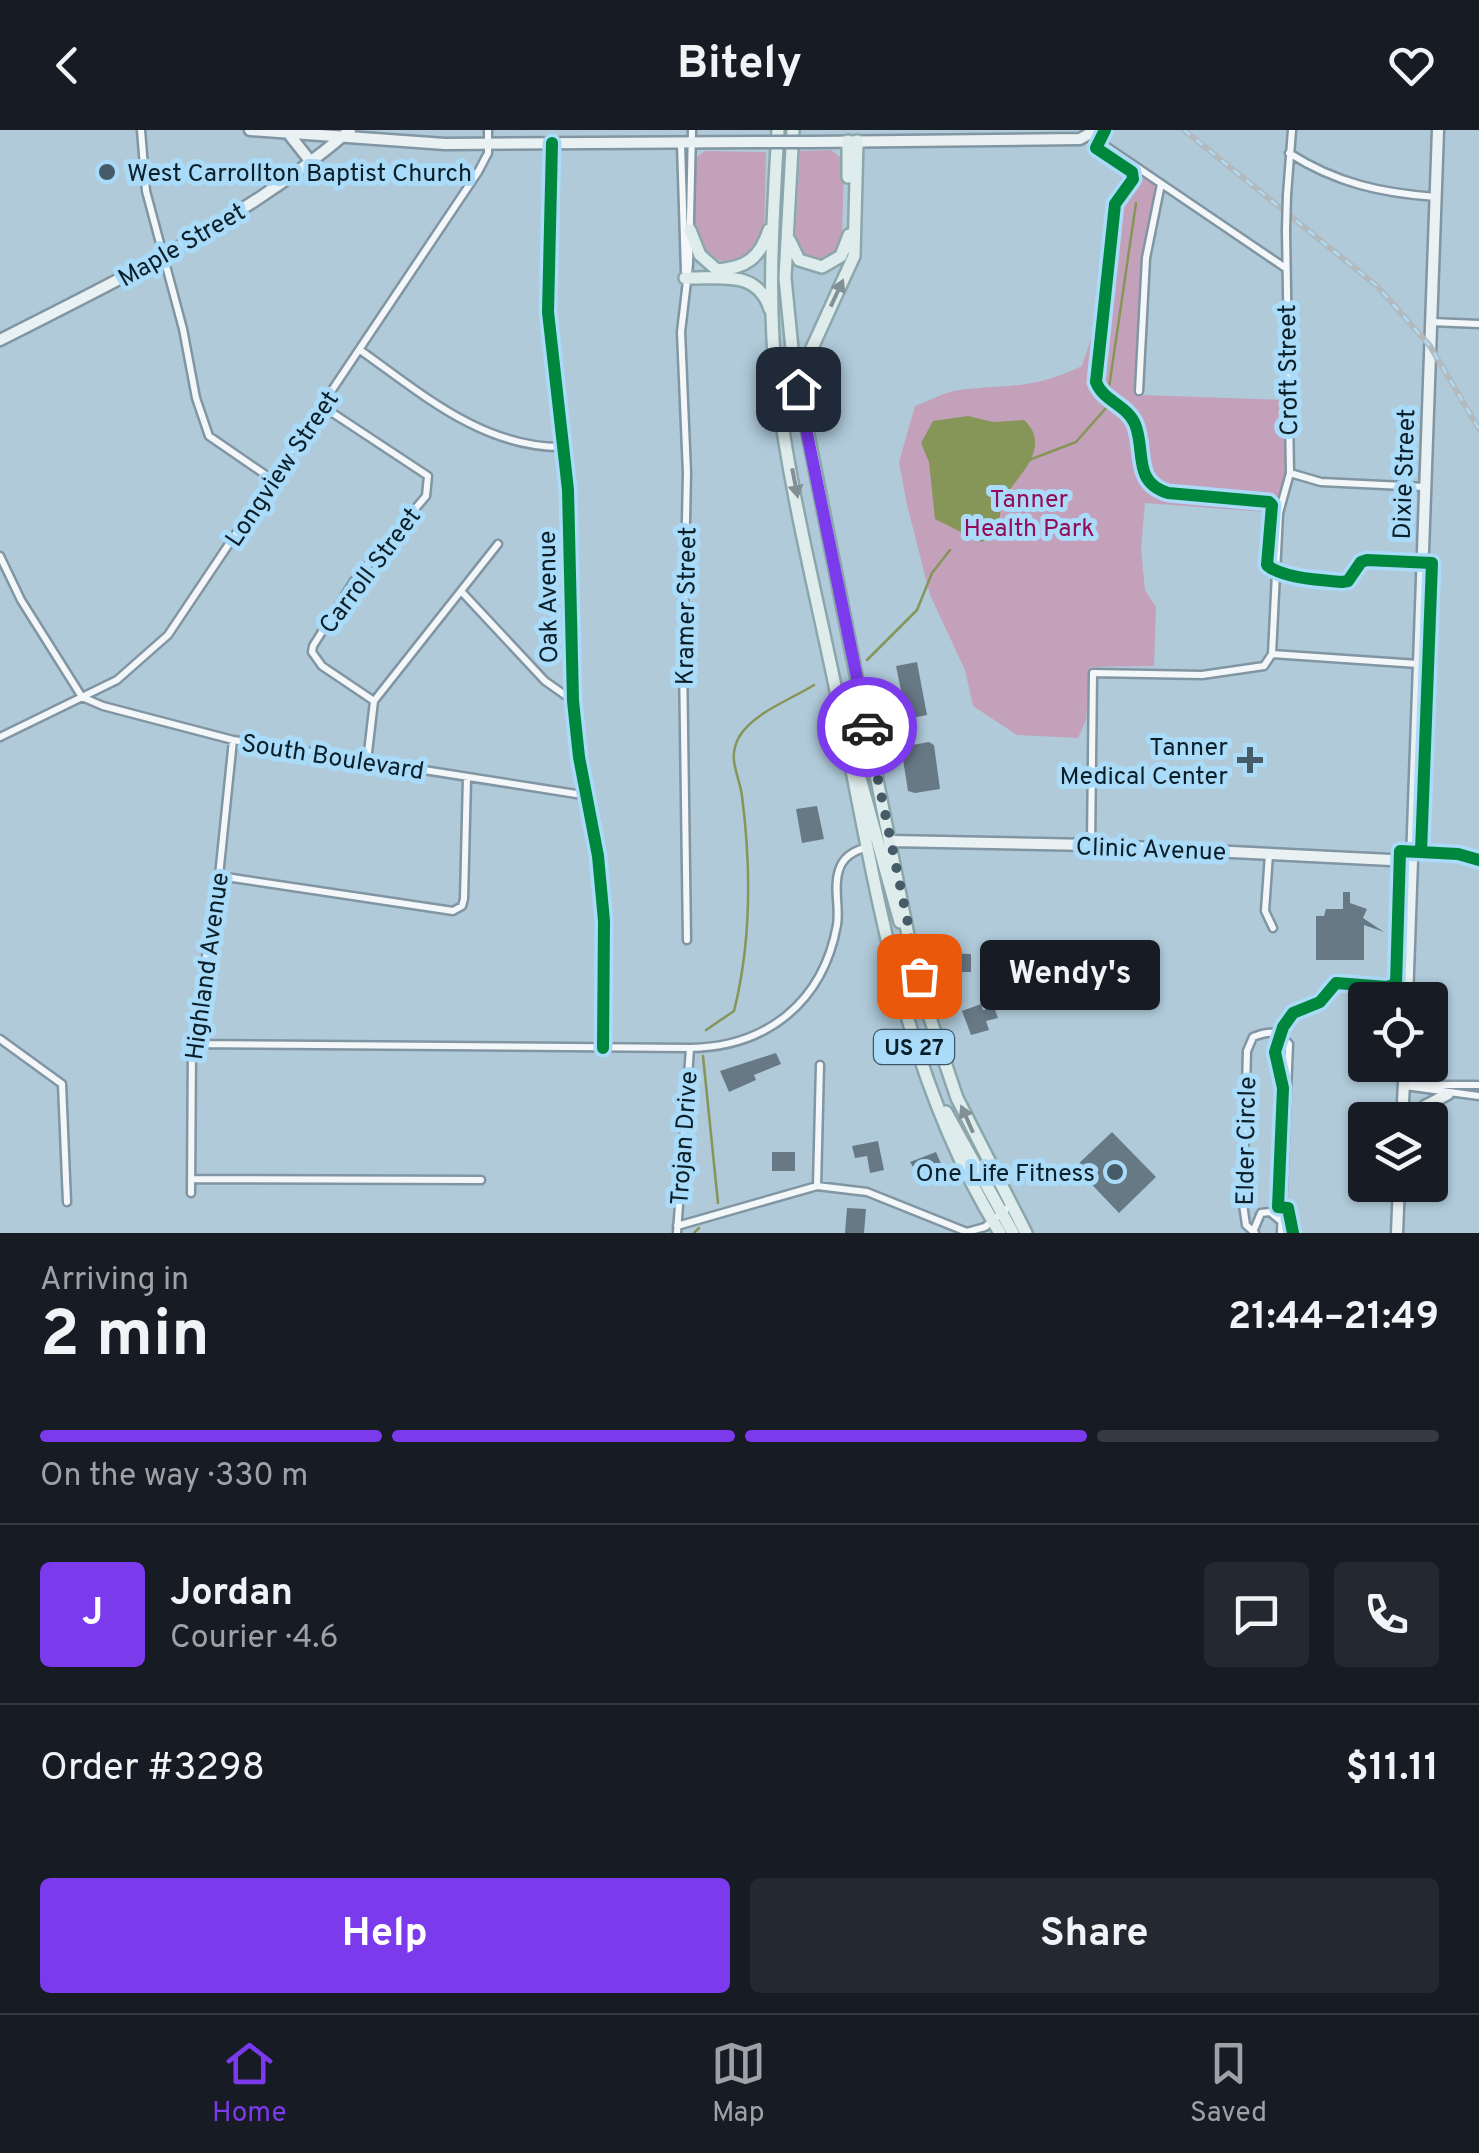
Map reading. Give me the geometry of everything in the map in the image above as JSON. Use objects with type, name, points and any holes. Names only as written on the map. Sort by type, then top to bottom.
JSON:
[{"type":"main road","name":"US 27","points":[[778,130],[772,317],[778,390],[849,754],[908,935],[930,1020],[1001,1219]]},
{"type":"main road","name":"US 27","points":[[793,130],[786,220],[788,321],[838,581],[902,1008],[931,1094],[1001,1219],[1026,1233]]},
{"type":"main road","points":[[786,220],[791,249],[805,264],[822,267],[841,256],[849,236],[852,141]]},
{"type":"main road","points":[[804,420],[812,348],[854,256],[852,141]]},
{"type":"main road","points":[[685,275],[738,268],[755,258],[764,245],[775,212]]},
{"type":"main road","points":[[690,230],[700,255],[717,270]]},
{"type":"main road","points":[[685,275],[749,280],[764,293],[772,317]]},
{"type":"main road","points":[[815,587],[838,581]]},
{"type":"main road","points":[[1001,1219],[1013,1233]]},
{"type":"street","points":[[141,130],[143,174],[183,329],[196,398],[210,436],[272,480]]},
{"type":"street","points":[[250,130],[345,134],[382,141],[488,143],[688,138],[757,142],[1080,140],[1094,133],[1285,268]]},
{"type":"street","points":[[370,130],[382,141]]},
{"type":"street","name":"Longview Street","points":[[0,737],[133,669],[168,635],[478,172],[488,153],[488,130]]},
{"type":"street","name":"Croft Street","points":[[1272,654],[1279,512],[1290,474],[1285,268],[1292,130]]},
{"type":"street","name":"Dixie Street","points":[[1408,982],[1438,130]]},
{"type":"street","points":[[288,133],[311,162]]},
{"type":"street","name":"Maple Street","points":[[0,340],[162,258],[227,220],[345,134]]},
{"type":"street","name":"Kramer Street","points":[[687,940],[683,660],[688,473],[681,332],[690,230],[688,138]]},
{"type":"street","name":"Kramer Street","points":[[685,275],[688,138]]},
{"type":"street","name":"Oak Avenue","points":[[552,143],[548,312],[563,446],[578,756],[589,796],[604,921],[603,1048]]},
{"type":"street","points":[[1289,154],[1344,182],[1392,193],[1436,197]]},
{"type":"street","points":[[1139,391],[1146,258],[1161,184]]},
{"type":"street","points":[[1431,322],[1479,324]]},
{"type":"street","points":[[360,350],[444,410],[478,428],[527,444],[563,446]]},
{"type":"street","name":"Carroll Street","points":[[322,406],[428,476],[430,482],[426,496],[354,581],[312,646],[322,666],[374,702]]},
{"type":"street","points":[[1290,474],[1321,482],[1425,488]]},
{"type":"street","points":[[367,762],[374,702],[498,544]]},
{"type":"street","points":[[0,556],[21,600],[82,696]]},
{"type":"street","points":[[460,591],[545,681],[573,701]]},
{"type":"street","points":[[1091,845],[1093,673],[1208,675],[1264,666],[1272,654],[1418,664]]},
{"type":"street","name":"South Boulevard","points":[[82,696],[136,717],[233,740],[589,796]]},
{"type":"street","name":"Highland Avenue","points":[[191,1193],[192,1044],[219,876],[233,740]]},
{"type":"street","points":[[219,876],[452,911],[462,906],[467,778]]},
{"type":"street","name":"Clinic Avenue","points":[[879,844],[1091,845],[1411,861]]},
{"type":"street","name":"Trojan Drive","points":[[677,1230],[690,1048],[719,1048],[757,1036],[791,1014],[820,975],[836,930],[839,870],[852,854],[879,844]]},
{"type":"street","points":[[1269,853],[1264,912],[1273,928]]},
{"type":"street","name":"Elder Circle","points":[[1254,1232],[1246,1226],[1243,1204],[1247,1051],[1252,1037],[1268,1031],[1281,1034],[1289,1044],[1281,1233]]},
{"type":"street","points":[[0,1039],[62,1084],[67,1202]]},
{"type":"street","points":[[192,1044],[690,1048]]},
{"type":"street","points":[[817,1186],[820,1065]]},
{"type":"street","points":[[1403,1102],[1404,1082]]},
{"type":"street","points":[[1404,1085],[1479,1084]]},
{"type":"street","points":[[1404,1085],[1479,1096]]},
{"type":"street","points":[[1433,1102],[1448,1094]]},
{"type":"street","points":[[191,1179],[480,1180]]},
{"type":"street","points":[[677,1230],[817,1186],[867,1192],[960,1231],[975,1232],[1001,1219]]},
{"type":"street","points":[[1397,1233],[1398,1202]]},
{"type":"street","points":[[1254,1232],[1261,1213],[1270,1212],[1282,1223]]},
{"type":"green space","points":[[831,150],[844,160],[842,241],[833,257],[808,260],[795,242],[800,151]]},
{"type":"green space","points":[[705,151],[766,152],[764,234],[759,248],[737,264],[708,252],[695,225],[694,159]]},
{"type":"green space","name":"Tanner Health Park","points":[[1126,168],[1161,184],[1138,311],[1142,395],[1287,400],[1290,473],[1279,513],[1145,503],[1141,549],[1145,590],[1156,607],[1154,666],[1090,667],[1086,720],[1078,738],[1017,735],[973,706],[965,670],[930,595],[899,462],[915,406],[953,391],[1035,383],[1082,366],[1096,323],[1109,203]]},
{"type":"shaded area","points":[[968,416],[993,422],[1024,420],[1035,440],[1030,460],[1002,504],[997,529],[981,542],[935,519],[929,462],[921,443],[933,421]]},
{"type":"building","points":[[917,662],[927,715],[907,719],[896,666]]},
{"type":"building","points":[[929,742],[934,745],[940,789],[908,791],[901,747]]},
{"type":"building","points":[[817,806],[824,839],[802,843],[796,809]]},
{"type":"building","points":[[1343,892],[1350,892],[1350,903],[1367,909],[1363,918],[1384,932],[1364,925],[1364,960],[1316,960],[1316,916],[1324,916],[1326,909],[1343,909]]},
{"type":"building","points":[[942,953],[971,954],[971,972],[941,972]]},
{"type":"building","points":[[981,1004],[983,1010],[994,1007],[998,1018],[986,1021],[989,1030],[971,1035],[962,1011]]},
{"type":"building","points":[[776,1053],[781,1064],[754,1075],[756,1080],[729,1092],[720,1071]]},
{"type":"building","name":"One Life Fitness","points":[[1112,1132],[1156,1177],[1119,1213],[1075,1167]]},
{"type":"building","points":[[878,1141],[884,1170],[870,1173],[867,1156],[855,1158],[852,1146]]},
{"type":"building","points":[[772,1152],[795,1152],[795,1171],[772,1171]]},
{"type":"building","points":[[936,1152],[945,1173],[923,1183],[910,1162]]},
{"type":"building","points":[[847,1208],[866,1209],[864,1233],[845,1233]]},
{"type":"waterway","points":[[1029,460],[1076,442],[1106,408],[1136,203]]},
{"type":"waterway","points":[[867,660],[917,610],[932,573],[950,550]]},
{"type":"waterway","points":[[706,1030],[734,1011],[744,959],[747,850],[734,760],[736,745],[753,721],[814,685]]},
{"type":"waterway","points":[[703,1056],[718,1203]]},
{"type":"waterway","points":[[694,1233],[699,1228]]},
{"type":"railway","points":[[1184,130],[1377,286],[1430,346],[1479,429]]},
{"type":"cycle path","points":[[1105,130],[1096,148],[1132,172],[1133,179],[1115,204],[1096,382],[1135,424],[1149,481],[1168,493],[1269,502],[1272,505],[1267,565],[1282,573],[1342,582],[1348,581],[1361,562],[1367,560],[1432,563],[1421,852]]},
{"type":"cycle path","points":[[552,143],[548,312],[568,490],[573,701],[598,856],[604,921],[603,1048]]},
{"type":"cycle path","points":[[1293,1233],[1288,1208],[1278,1207],[1283,1088],[1275,1052],[1283,1027],[1293,1013],[1320,1002],[1336,983],[1387,987],[1396,984],[1400,851],[1458,854],[1479,860]]},
{"type":"way so far","points":[[867,727],[919,976]]},
{"type":"place","name":"West Carrollton Baptist Church","points":[[107,172]]},
{"type":"place","name":"Tanner Medical Center","points":[[1250,760]]},
{"type":"place","name":"Wendy's","points":[[919,976]]},
{"type":"place","name":"One Life Fitness","points":[[1115,1172]]},
{"type":"route","points":[[798,389],[867,727]]}]
